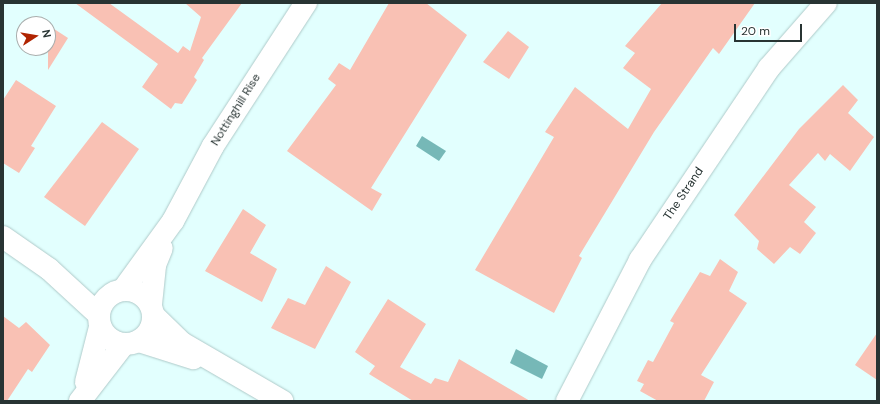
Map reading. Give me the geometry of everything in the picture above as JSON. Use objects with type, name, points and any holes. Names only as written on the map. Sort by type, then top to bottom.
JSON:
[{"type":"street","name":"Nottinghill Rise","points":[[152,310],[155,265],[173,221],[213,146],[306,3]]},
{"type":"street","name":"The Strand","points":[[567,401],[640,260],[769,68],[826,3]]},
{"type":"street","name":"Nottinghill Rise","points":[[117,291],[173,221]]},
{"type":"street","points":[[3,237],[49,269],[86,287],[143,295],[152,310],[182,343],[226,371],[282,401]]},
{"type":"street","points":[[49,269],[100,321],[110,339],[175,350],[226,371]]},
{"type":"street","points":[[81,399],[100,321],[102,303],[117,291]]},
{"type":"street","points":[[81,399],[132,342],[151,328],[152,310]]},
{"type":"water","points":[[422,136],[446,151],[439,161],[416,146]]},
{"type":"water","points":[[516,349],[548,366],[542,379],[510,363]]},
{"type":"building","points":[[75,3],[109,3],[178,53],[183,46],[190,51],[201,17],[185,3],[242,3],[202,58],[204,60],[194,77],[197,80],[182,104],[175,103],[171,109],[142,87],[158,64]]},
{"type":"building","points":[[389,3],[426,3],[467,35],[371,188],[382,194],[372,211],[287,151],[336,85],[328,79],[339,63],[350,70]]},
{"type":"building","points":[[662,3],[755,3],[719,54],[713,48],[654,132],[579,256],[582,258],[554,313],[475,270],[554,137],[545,132],[575,87],[628,129],[651,89],[623,68],[635,53],[625,46]]},
{"type":"building","points":[[56,30],[68,38],[48,70],[48,56],[56,56]]},
{"type":"building","points":[[508,31],[529,47],[509,79],[483,62]]},
{"type":"building","points":[[16,80],[56,106],[31,146],[35,148],[19,173],[3,163],[3,100]]},
{"type":"building","points":[[843,85],[858,100],[848,113],[874,137],[850,171],[830,154],[825,161],[818,153],[789,185],[816,207],[804,222],[816,233],[800,254],[790,247],[774,264],[757,249],[759,241],[734,215],[799,129]]},
{"type":"building","points":[[102,122],[139,149],[85,226],[44,197]]},
{"type":"building","points":[[243,209],[266,225],[250,253],[277,269],[262,302],[205,271]]},
{"type":"building","points":[[720,259],[738,272],[729,291],[747,303],[701,375],[714,382],[704,401],[658,401],[640,391],[644,384],[637,381],[648,360],[653,362],[674,323],[670,321],[700,272],[710,276]]},
{"type":"building","points":[[326,266],[351,282],[315,349],[271,328],[288,298],[305,305]]},
{"type":"building","points":[[388,299],[426,324],[400,367],[431,384],[435,378],[448,382],[459,359],[530,401],[413,401],[369,374],[375,366],[355,352]]},
{"type":"building","points":[[3,316],[19,328],[26,322],[50,345],[32,372],[28,369],[7,401],[3,401]]},
{"type":"building","points":[[877,333],[877,380],[855,365]]}]
